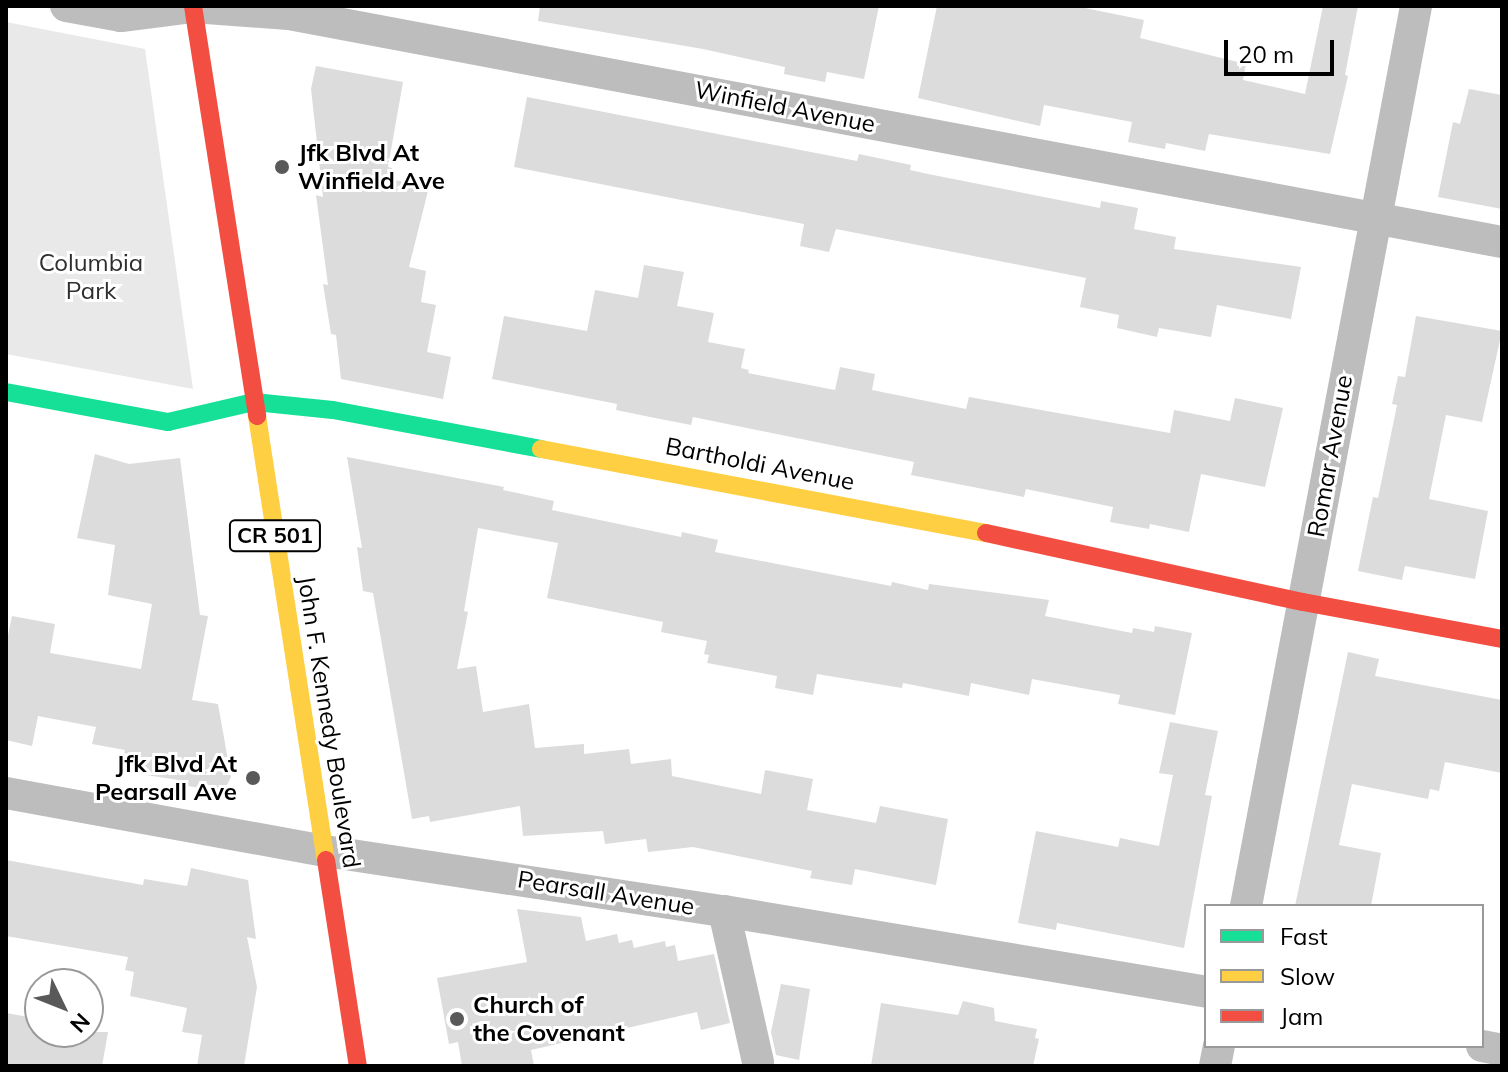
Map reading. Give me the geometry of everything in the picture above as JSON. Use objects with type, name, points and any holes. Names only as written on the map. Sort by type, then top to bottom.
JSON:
[{"type":"street","name":"Winfield Avenue","points":[[66,6],[121,16],[193,6],[289,14],[1502,242]]},
{"type":"street","name":"John F. Kennedy Boulevard","points":[[193,6],[358,1066]]},
{"type":"street","name":"Romar Avenue","points":[[1246,904],[1373,219],[1416,6]]},
{"type":"street","name":"Bartholdi Avenue","points":[[6,392],[168,422],[254,402],[349,412],[878,511],[1303,602],[1502,639]]},
{"type":"street","name":"Pearsall Avenue","points":[[6,793],[325,851],[724,911],[1204,992]]},
{"type":"street","points":[[724,911],[758,1062]]},
{"type":"green space","name":"Columbia Park","points":[[6,22],[145,49],[193,389],[6,354]]},
{"type":"building","points":[[540,6],[879,6],[864,79],[827,72],[825,82],[784,74],[785,67],[703,49],[538,21]]},
{"type":"building","points":[[937,6],[1075,6],[1144,20],[1140,38],[1246,64],[1243,80],[1305,94],[1323,6],[1358,6],[1345,75],[1348,76],[1330,154],[1209,134],[1205,151],[1166,143],[1165,149],[1128,142],[1132,122],[1044,105],[1040,126],[918,98]]},
{"type":"building","points":[[316,66],[403,82],[388,167],[392,168],[390,179],[429,187],[409,267],[426,271],[421,302],[436,305],[427,352],[451,357],[443,399],[341,379],[336,335],[331,334],[323,284],[328,285],[316,195],[323,197],[311,89]]},
{"type":"building","points":[[1469,89],[1502,95],[1502,209],[1438,197],[1453,122],[1460,124]]},
{"type":"building","points":[[527,97],[857,161],[859,154],[911,165],[910,170],[1100,208],[1101,201],[1138,208],[1134,229],[1176,237],[1174,249],[1301,267],[1291,319],[1217,305],[1211,337],[1159,328],[1157,337],[1117,328],[1119,315],[1080,307],[1086,278],[836,229],[829,252],[800,246],[804,224],[514,167]]},
{"type":"building","points":[[644,265],[684,272],[677,306],[714,313],[708,342],[745,349],[741,368],[749,370],[748,373],[835,390],[840,367],[875,374],[872,390],[966,409],[969,397],[1170,433],[1174,410],[1230,421],[1235,398],[1283,408],[1265,487],[1201,474],[1189,532],[1150,524],[1149,529],[1110,522],[1113,507],[1026,489],[1024,497],[911,475],[914,462],[693,417],[691,425],[655,418],[616,410],[617,404],[492,379],[504,316],[587,331],[595,290],[638,298]]},
{"type":"building","points":[[1416,316],[1502,331],[1482,422],[1446,415],[1429,499],[1488,511],[1475,579],[1405,566],[1402,580],[1358,571],[1373,497],[1378,498],[1397,405],[1392,404],[1398,376],[1405,377]]},
{"type":"building","points":[[95,454],[129,464],[180,458],[200,615],[208,616],[192,700],[218,704],[231,777],[223,793],[184,785],[185,781],[120,771],[125,750],[92,744],[96,727],[38,716],[32,746],[6,740],[6,645],[12,616],[55,624],[50,653],[141,669],[152,604],[108,595],[115,545],[77,538]]},
{"type":"building","points":[[347,457],[504,487],[503,490],[554,501],[552,510],[681,537],[682,532],[718,540],[715,552],[891,586],[892,582],[928,590],[929,584],[1049,600],[1045,616],[1132,633],[1133,628],[1154,632],[1155,626],[1192,633],[1175,715],[1118,704],[1120,695],[1032,679],[1029,695],[971,683],[969,696],[903,683],[902,688],[817,674],[813,695],[775,688],[777,676],[707,663],[709,655],[704,654],[707,641],[661,632],[663,622],[547,598],[558,543],[478,528],[464,611],[468,612],[457,669],[476,666],[483,712],[529,704],[535,748],[584,744],[584,754],[629,749],[631,764],[671,759],[672,776],[761,794],[765,770],[813,779],[807,810],[876,823],[880,806],[948,819],[936,885],[855,869],[852,885],[810,878],[812,871],[693,847],[648,852],[646,839],[605,844],[603,831],[523,836],[520,806],[430,822],[429,816],[412,819],[373,593],[363,591],[357,547],[362,548]]},
{"type":"building","points":[[1348,652],[1379,659],[1375,676],[1502,700],[1502,773],[1445,762],[1439,791],[1430,789],[1428,799],[1352,784],[1339,845],[1381,853],[1371,904],[1295,904]]},
{"type":"building","points":[[1170,722],[1218,731],[1205,795],[1212,796],[1184,948],[1057,923],[1056,930],[1018,923],[1036,831],[1118,847],[1120,838],[1159,846],[1173,775],[1159,773]]},
{"type":"building","points":[[6,860],[143,885],[144,879],[187,886],[191,868],[248,880],[256,939],[247,937],[257,987],[244,1066],[197,1066],[202,1035],[182,1032],[187,1008],[130,996],[134,972],[125,970],[128,957],[6,936]]},
{"type":"building","points":[[517,909],[581,917],[586,941],[617,934],[619,943],[632,940],[634,948],[665,941],[666,947],[675,945],[678,961],[714,954],[730,1023],[701,1030],[697,1012],[531,1050],[534,1066],[462,1066],[458,1042],[449,1044],[437,978],[527,962]]},
{"type":"building","points":[[781,984],[810,989],[799,1060],[776,1055],[771,1032]]},
{"type":"building","points":[[963,1001],[994,1008],[995,1021],[1037,1029],[1035,1038],[1039,1039],[1033,1066],[871,1066],[881,1003],[958,1015]]},
{"type":"building","points":[[6,1013],[24,1016],[24,1048],[104,1048],[104,1032],[108,1032],[102,1066],[6,1066]]},
{"type":"traffic: fast","points":[[6,392],[168,422],[254,402],[333,410],[541,449]]},
{"type":"traffic: slow","points":[[257,416],[326,860]]},
{"type":"traffic: slow","points":[[541,449],[986,533]]},
{"type":"traffic: jam","points":[[193,6],[257,416]]},
{"type":"traffic: jam","points":[[986,533],[1303,602],[1502,639]]},
{"type":"traffic: jam","points":[[326,860],[358,1066]]},
{"type":"place","name":"Jfk Blvd At Winfield Ave","points":[[282,167]]},
{"type":"place","name":"Jfk Blvd At Pearsall Ave","points":[[253,778]]},
{"type":"place","name":"Church of the Covenant","points":[[457,1019]]}]
